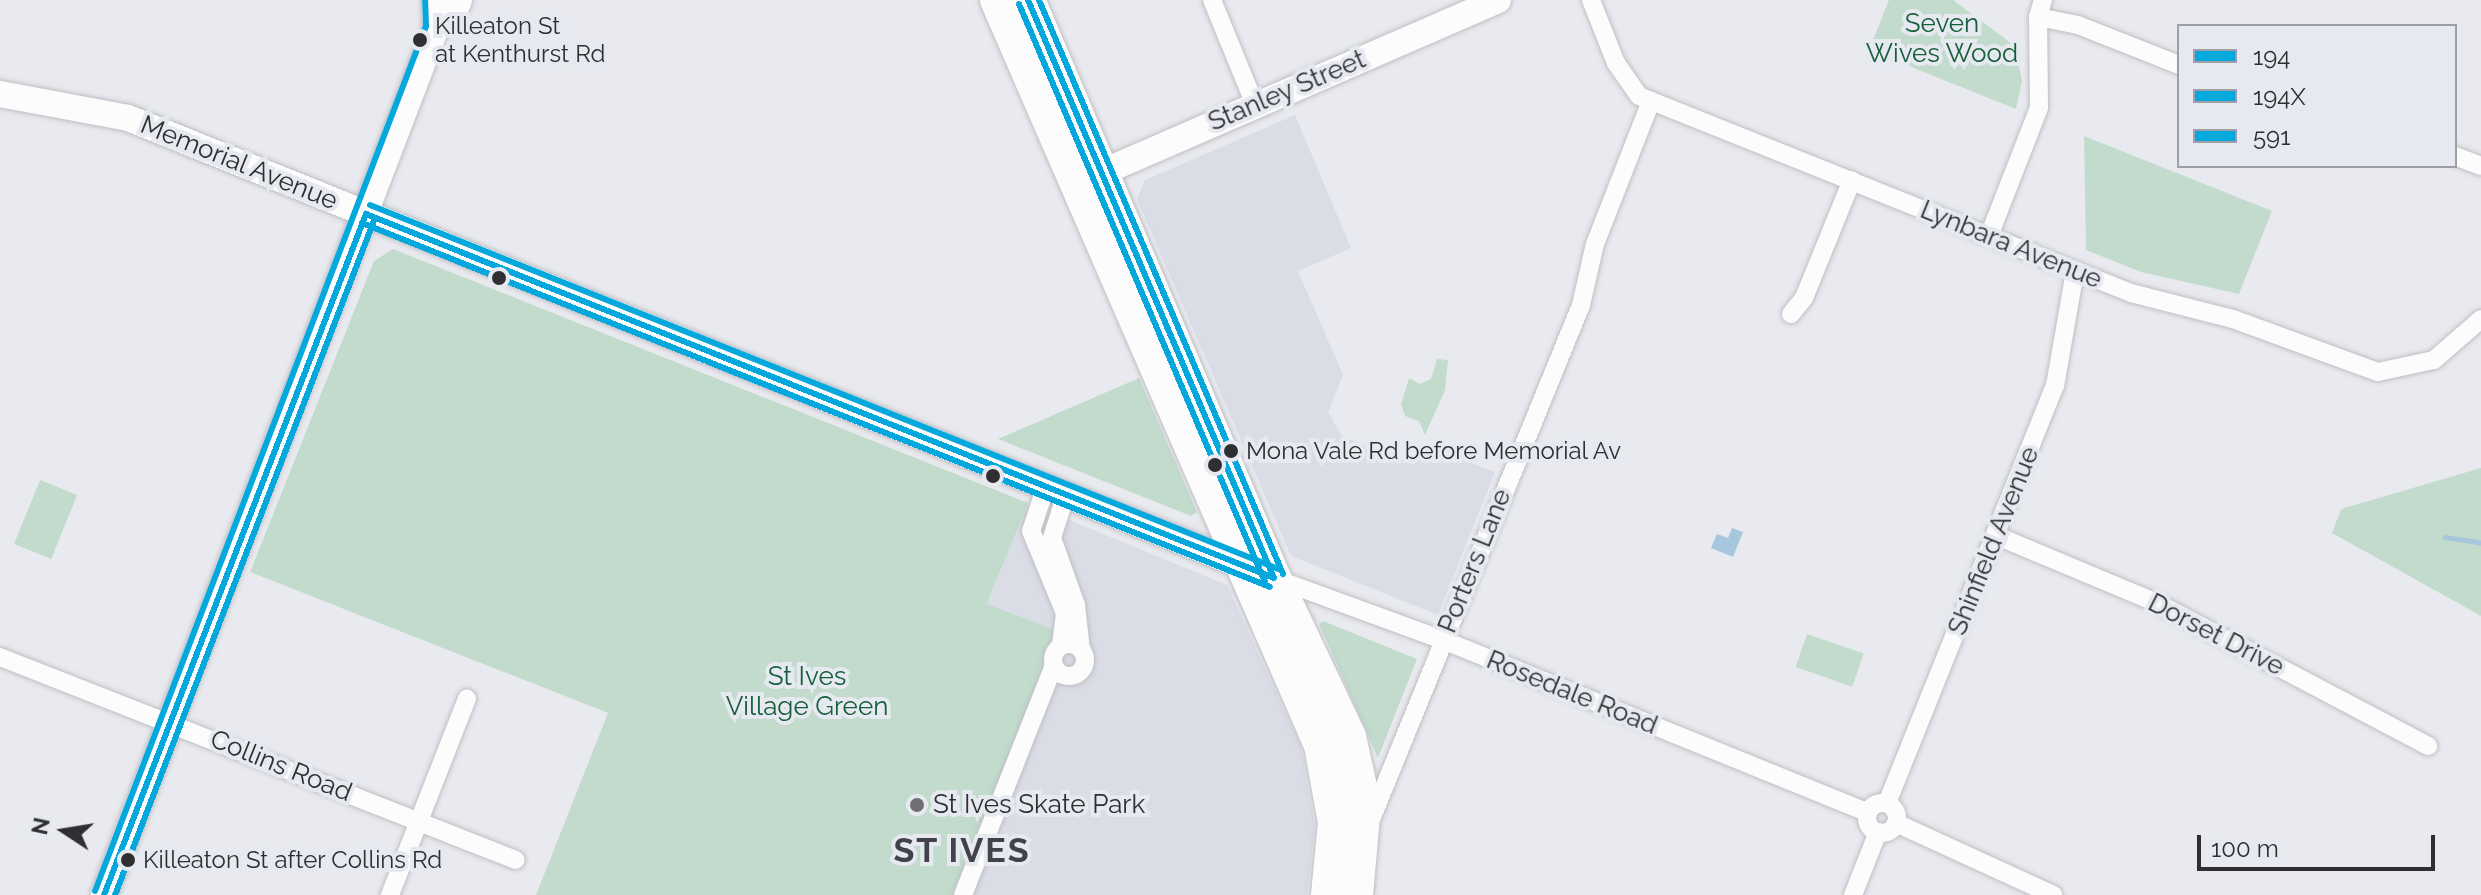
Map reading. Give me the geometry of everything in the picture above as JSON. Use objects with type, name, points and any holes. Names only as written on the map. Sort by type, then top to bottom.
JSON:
[{"type":"highway","points":[[997,0],[1088,178],[1349,737],[1364,804],[1356,895]]},
{"type":"highway","points":[[1028,0],[1088,178],[1240,565],[1327,766],[1335,842],[1328,895]]},
{"type":"street","points":[[104,895],[436,28],[435,0]]},
{"type":"street","points":[[436,28],[452,16],[459,0]]},
{"type":"street","points":[[1212,0],[1255,105]]},
{"type":"street","name":"Stanley Street","points":[[1088,178],[1498,0]]},
{"type":"street","name":"Lynbara Avenue","points":[[1591,0],[1626,81],[1651,101],[2131,293],[2233,319],[2378,372],[2434,360],[2481,319]]},
{"type":"street","points":[[1989,236],[2039,108],[2041,8],[2177,64]]},
{"type":"street","name":"Memorial Avenue","points":[[0,94],[128,118],[1274,578]]},
{"type":"street","name":"Porters Lane","points":[[1363,841],[1579,309],[1595,244],[1651,101]]},
{"type":"street","points":[[2457,157],[2481,166]]},
{"type":"street","points":[[1791,314],[1804,298],[1852,180]]},
{"type":"street","name":"Shinfield Avenue","points":[[1887,803],[2055,386],[2075,271]]},
{"type":"street","points":[[963,895],[1046,686],[1059,670],[1065,613],[1031,531],[1056,490]]},
{"type":"street","points":[[1056,490],[1052,538],[1076,605],[1082,670],[1059,670]]},
{"type":"street","name":"Dorset Drive","points":[[1997,536],[2155,602],[2428,746]]},
{"type":"street","name":"Rosedale Road","points":[[1274,578],[1443,640],[1868,813]]},
{"type":"street","points":[[1061,646],[1081,650]]},
{"type":"street","name":"Collins Road","points":[[0,657],[516,860]]},
{"type":"street","points":[[390,895],[467,699]]},
{"type":"street","points":[[1878,832],[1868,822],[1868,813],[1877,803],[1887,803],[1896,814],[1896,823]]},
{"type":"street","points":[[1853,895],[1878,832],[1896,823]]},
{"type":"street","points":[[1896,823],[2053,895]]},
{"type":"shaded area","points":[[1295,115],[1351,248],[1298,271],[1343,375],[1328,412],[1342,436],[1414,465],[1422,444],[1495,472],[1438,615],[1291,556],[1137,199],[1145,180]]},
{"type":"shaded area","points":[[1028,503],[1227,585],[1301,747],[1315,827],[1307,895],[953,895],[1059,633],[987,605]]},
{"type":"green space","name":"Seven Wives Wood","points":[[1889,0],[1953,0],[2015,46],[2022,81],[2016,109],[1869,50]]},
{"type":"green space","points":[[2084,136],[2272,211],[2239,294],[2141,272],[2086,250]]},
{"type":"green space","name":"St Ives Village Green","points":[[393,249],[1028,503],[987,604],[1060,632],[953,895],[536,895],[608,713],[250,572],[374,261]]},
{"type":"green space","points":[[1437,359],[1448,360],[1445,390],[1425,435],[1419,421],[1405,416],[1401,404],[1409,378],[1420,384],[1431,379]]},
{"type":"green space","points":[[1139,378],[1197,512],[1191,516],[998,439]]},
{"type":"green space","points":[[2481,468],[2481,616],[2332,533],[2341,509]]},
{"type":"green space","points":[[40,480],[77,495],[51,559],[14,544]]},
{"type":"green space","points":[[1323,621],[1417,659],[1378,758],[1319,624]]},
{"type":"green space","points":[[1807,634],[1864,654],[1852,687],[1796,667]]},
{"type":"water","points":[[1732,528],[1743,532],[1733,557],[1711,548],[1717,534],[1728,538]]},
{"type":"waterway","points":[[2445,537],[2481,543]]},
{"type":"transit line","name":"591","points":[[95,891],[426,26],[425,0]]},
{"type":"transit line","name":"194","points":[[1028,0],[1274,578]]},
{"type":"transit line","name":"591","points":[[1039,0],[1283,574]]},
{"type":"transit line","name":"194X","points":[[1019,4],[1265,582]]},
{"type":"transit line","name":"591","points":[[370,205],[1278,569]]},
{"type":"transit line","name":"194","points":[[366,214],[1274,578]]},
{"type":"transit line","name":"194","points":[[104,895],[366,214]]},
{"type":"transit line","name":"194X","points":[[115,895],[375,218]]},
{"type":"transit line","name":"194X","points":[[362,223],[1270,587]]},
{"type":"place","name":"Killeaton St at Kenthurst Rd","points":[[420,40]]},
{"type":"place","name":"Mona Vale Rd before Memorial Av","points":[[1231,451]]},
{"type":"place","name":"St Ives Skate Park","points":[[917,805]]},
{"type":"place","name":"Killeaton St after Collins Rd","points":[[128,860]]},
{"type":"district","name":"ST IVES","points":[[962,851]]}]
